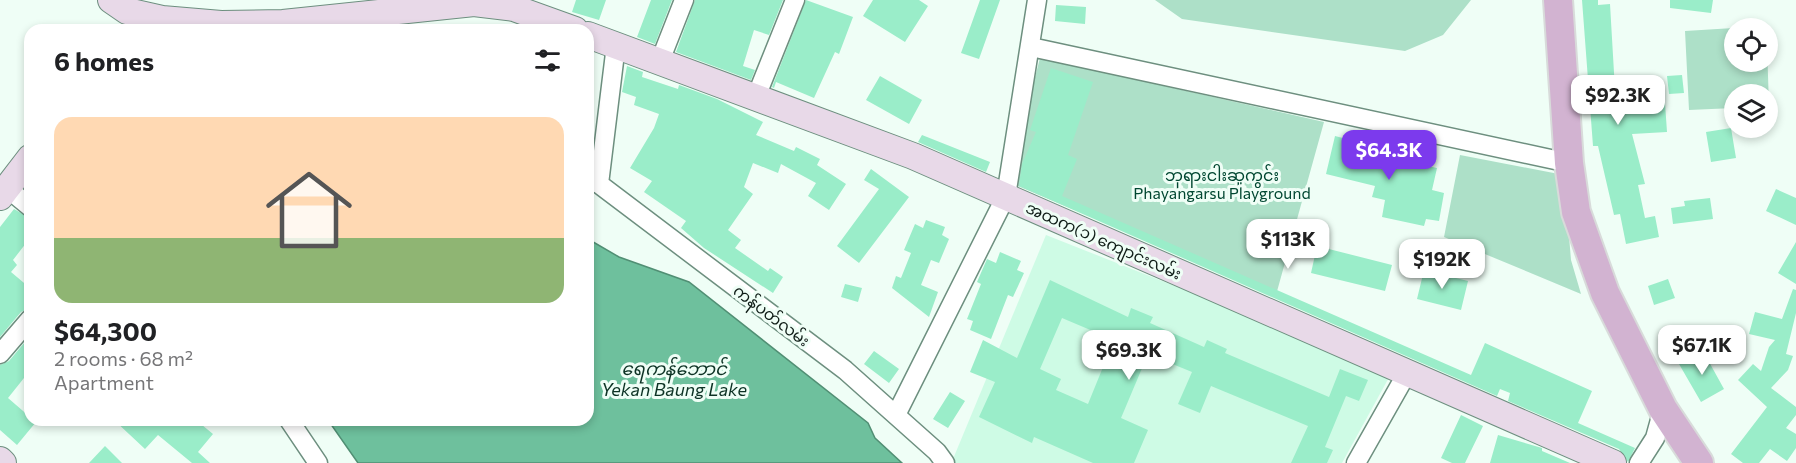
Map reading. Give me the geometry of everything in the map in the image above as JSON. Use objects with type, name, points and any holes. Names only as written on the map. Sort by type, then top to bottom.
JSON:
[{"type":"main road","points":[[1558,0],[1569,163],[1576,212],[1605,293],[1663,409],[1699,463]]},
{"type":"main road","points":[[221,24],[283,23],[474,3],[514,8],[558,24]]},
{"type":"main road","points":[[119,14],[161,24]]},
{"type":"main road","name":"အထက(၁) ကျောင်းလမ်း","points":[[594,37],[913,156],[1613,463]]},
{"type":"main road","points":[[4,193],[24,166]]},
{"type":"street","points":[[660,61],[684,0]]},
{"type":"street","points":[[756,97],[795,0]]},
{"type":"street","points":[[896,415],[1006,196],[1037,0]]},
{"type":"street","points":[[594,176],[616,45]]},
{"type":"street","points":[[1031,47],[1569,163]]},
{"type":"street","name":"ကန်ပတ်လမ်း","points":[[594,183],[846,370],[936,452],[945,463]]},
{"type":"street","points":[[4,193],[24,204]]},
{"type":"street","points":[[0,354],[24,326]]},
{"type":"street","points":[[1356,463],[1407,373]]},
{"type":"street","points":[[1639,463],[1655,438],[1663,409]]},
{"type":"street","points":[[293,426],[318,463]]},
{"type":"shaded area","points":[[1046,235],[1392,372],[1342,463],[955,463],[953,459]]},
{"type":"green space","points":[[1155,0],[1471,0],[1443,35],[1405,51],[1182,19]]},
{"type":"green space","points":[[1724,29],[1724,72],[1768,72],[1768,84],[1724,84],[1724,108],[1689,110],[1685,31]]},
{"type":"green space","name":"ဘုရားငါးဆူကွင်း Phayangarsu Playground","points":[[1040,58],[1324,122],[1276,295],[1008,182]]},
{"type":"green space","points":[[1460,155],[1564,175],[1571,260],[1581,294],[1444,237]]},
{"type":"water","name":"ရေကန်ဘောင် Yekan Baung Lake","points":[[594,242],[619,257],[689,282],[868,423],[875,438],[902,463],[358,463],[332,426],[594,426]]},
{"type":"building","points":[[576,0],[606,0],[599,20],[572,12]]},
{"type":"building","points":[[651,0],[672,0],[655,44],[637,37]]},
{"type":"building","points":[[695,0],[783,0],[769,35],[754,30],[743,66],[755,70],[751,80],[676,52]]},
{"type":"building","points":[[806,0],[853,17],[839,54],[835,52],[814,98],[776,82],[774,88],[772,87]]},
{"type":"building","points":[[873,0],[919,0],[928,6],[905,42],[863,16]]},
{"type":"building","points":[[980,0],[1000,0],[979,59],[961,53]]},
{"type":"building","points":[[1582,0],[1598,0],[1598,5],[1610,4],[1616,107],[1665,103],[1667,132],[1632,134],[1645,184],[1638,185],[1645,218],[1655,216],[1659,237],[1626,244],[1620,214],[1614,215],[1598,146],[1593,146]]},
{"type":"building","points":[[1670,0],[1713,0],[1711,13],[1670,8]]},
{"type":"building","points":[[1056,5],[1086,7],[1085,24],[1055,21]]},
{"type":"building","points":[[627,66],[643,72],[642,77],[678,89],[679,85],[717,99],[763,122],[756,135],[794,151],[796,147],[820,159],[817,165],[846,184],[829,210],[808,196],[816,183],[781,164],[778,173],[753,163],[744,187],[753,194],[728,230],[741,240],[735,248],[768,271],[770,268],[783,277],[773,293],[704,248],[681,228],[686,221],[644,192],[652,181],[630,168],[654,128],[659,114],[634,105],[636,97],[622,92]]},
{"type":"building","points":[[1051,68],[1093,82],[1068,155],[1077,159],[1062,196],[1471,375],[1485,343],[1592,391],[1578,423],[1635,448],[1628,462],[1619,449],[1508,401],[1510,393],[1500,389],[1497,396],[1019,186],[1022,164],[1036,132],[1030,130]]},
{"type":"building","points":[[1682,75],[1684,93],[1669,94],[1667,76]]},
{"type":"building","points":[[880,76],[922,100],[909,124],[866,100]]},
{"type":"building","points":[[1724,129],[1724,138],[1733,138],[1736,158],[1711,162],[1706,132]]},
{"type":"building","points":[[922,135],[990,162],[986,172],[918,142]]},
{"type":"building","points":[[1335,136],[1378,147],[1375,155],[1437,168],[1432,190],[1444,193],[1439,221],[1426,219],[1424,226],[1382,217],[1385,200],[1372,197],[1375,186],[1326,174]]},
{"type":"building","points":[[871,169],[909,197],[859,263],[837,246],[879,189],[864,180]]},
{"type":"building","points":[[1776,189],[1796,198],[1796,225],[1766,211]]},
{"type":"building","points":[[1710,198],[1713,219],[1673,224],[1671,208],[1685,206],[1684,201]]},
{"type":"building","points":[[14,209],[24,215],[24,246],[13,260],[17,265],[11,272],[24,283],[24,311],[0,337],[0,227]]},
{"type":"building","points":[[926,220],[945,227],[942,235],[949,239],[939,263],[931,260],[921,285],[938,292],[929,317],[892,288],[896,276],[901,278],[911,253],[904,250],[915,224],[923,228]]},
{"type":"building","points":[[1796,242],[1796,284],[1778,273]]},
{"type":"building","points":[[1317,246],[1392,265],[1385,291],[1311,273]]},
{"type":"building","points":[[1000,252],[1021,261],[1017,270],[1024,273],[1013,297],[1008,295],[991,339],[970,330],[973,321],[967,319],[981,284],[977,282],[987,259],[996,263]]},
{"type":"building","points":[[1424,270],[1468,281],[1461,310],[1417,299]]},
{"type":"building","points":[[1668,279],[1675,298],[1654,305],[1648,286]]},
{"type":"building","points":[[1050,280],[1128,317],[1131,308],[1153,317],[1150,323],[1204,347],[1207,340],[1227,349],[1225,353],[1329,397],[1340,369],[1368,380],[1359,401],[1346,396],[1325,447],[1333,450],[1327,463],[1291,463],[1308,426],[1211,386],[1200,413],[1178,404],[1192,372],[1148,354],[1121,418],[1148,430],[1134,463],[1093,463],[1034,437],[1032,443],[979,417],[995,382],[970,372],[983,340],[1017,358]],"holes":[[[1062,318],[1114,340],[1088,404],[1056,390],[1061,379],[1040,369]]]},
{"type":"building","points":[[845,284],[862,288],[858,302],[841,297]]},
{"type":"building","points":[[1793,289],[1796,290],[1796,313],[1786,354],[1793,356],[1788,370],[1771,388],[1796,407],[1796,415],[1786,428],[1796,434],[1796,448],[1787,461],[1770,449],[1759,463],[1743,463],[1731,454],[1767,407],[1738,380],[1753,364],[1761,371],[1769,347],[1775,340],[1749,334],[1755,312],[1782,319]]},
{"type":"building","points":[[24,343],[24,378],[8,398],[24,412],[24,426],[33,426],[17,445],[0,430],[0,365],[9,361]]},
{"type":"building","points":[[874,351],[899,369],[889,383],[864,364]]},
{"type":"building","points":[[1703,351],[1724,389],[1701,402],[1679,364]]},
{"type":"building","points":[[950,392],[965,401],[948,428],[933,419]]},
{"type":"building","points":[[1461,415],[1483,426],[1465,463],[1452,463],[1441,458]]},
{"type":"building","points":[[120,426],[203,426],[213,434],[198,452],[210,463],[192,463],[158,435],[145,449]]},
{"type":"building","points":[[1498,435],[1542,448],[1542,451],[1570,463],[1490,463]]},
{"type":"building","points":[[105,446],[122,463],[89,463]]}]
